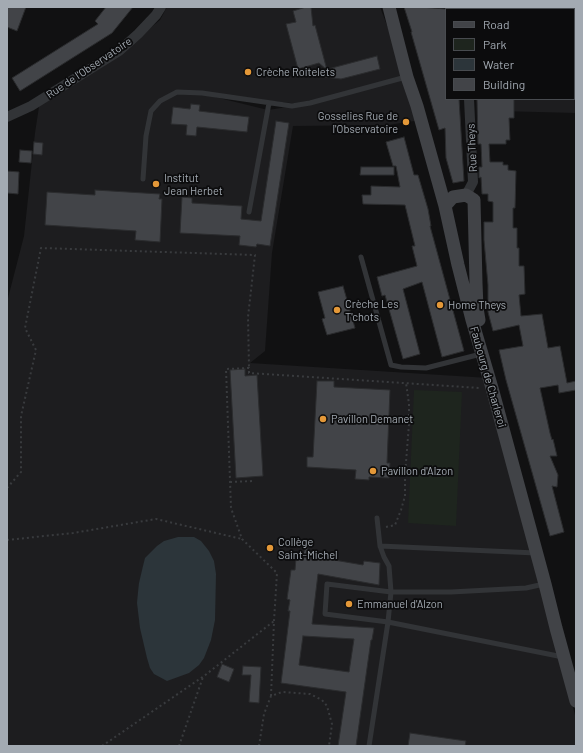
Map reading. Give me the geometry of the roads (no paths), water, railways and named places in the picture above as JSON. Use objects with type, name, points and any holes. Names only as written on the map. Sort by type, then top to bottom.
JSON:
[{"type":"main road","name":"Faubourg de Charleroi","points":[[389,7],[407,77],[419,113],[452,198],[452,236],[458,265],[564,657],[574,672],[576,700]]},
{"type":"main road","points":[[452,198],[474,200],[477,308],[479,318],[574,672]]},
{"type":"main road","points":[[452,236],[460,241],[469,240],[476,235]]},
{"type":"street","name":"Rue de l'Observatoire","points":[[8,113],[31,106],[119,51],[138,34],[156,15],[161,7]]},
{"type":"street","name":"Rue Theys","points":[[452,198],[473,182],[469,100]]},
{"type":"lane","points":[[143,179],[146,136],[151,111],[160,101],[177,92],[202,93],[292,106],[310,103],[407,77]]},
{"type":"lane","points":[[249,212],[269,103]]},
{"type":"lane","points":[[361,257],[390,365],[401,368],[426,368],[482,354]]},
{"type":"lane","points":[[370,746],[391,592],[390,566],[384,557],[380,546],[377,518]]},
{"type":"lane","points":[[380,546],[537,553]]},
{"type":"lane","points":[[545,584],[526,588],[451,592],[391,592],[327,584],[325,614],[388,622],[564,657]]},
{"type":"water","points":[[178,537],[194,537],[201,541],[209,551],[214,561],[216,574],[215,620],[211,640],[204,658],[199,665],[189,673],[167,681],[154,674],[150,668],[140,628],[137,603],[139,583],[145,558],[164,541]]},
{"type":"place","name":"Crèche Roitelets","points":[[248,72]]},
{"type":"place","name":"Gosselies Rue de l'Observatoire","points":[[406,122]]},
{"type":"place","name":"Institut Jean Herbet","points":[[156,184]]},
{"type":"place","name":"Home Theys","points":[[440,305]]},
{"type":"place","name":"Crèche Les T'chots","points":[[337,310]]},
{"type":"place","name":"Pavillon Demanet","points":[[323,419]]},
{"type":"place","name":"Pavillon d'Alzon","points":[[373,471]]},
{"type":"place","name":"Collège Saint-Michel","points":[[270,548]]},
{"type":"place","name":"Emmanuel d'Alzon","points":[[349,604]]}]
